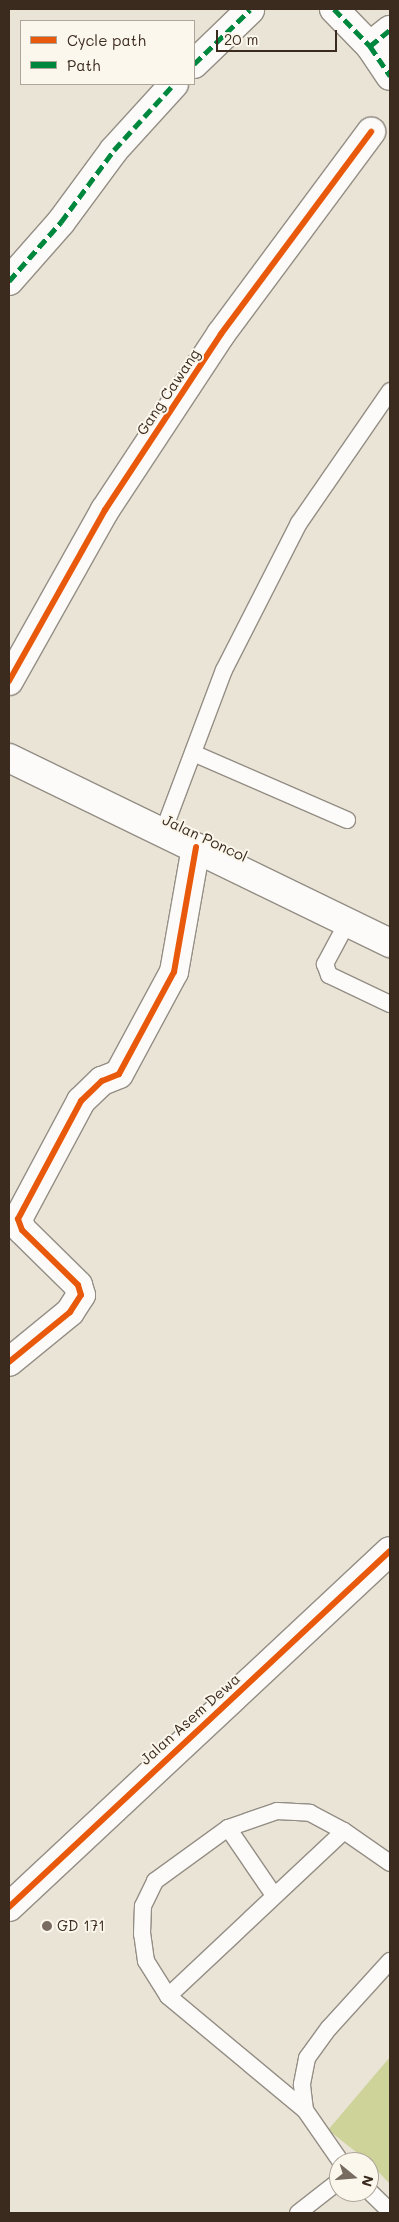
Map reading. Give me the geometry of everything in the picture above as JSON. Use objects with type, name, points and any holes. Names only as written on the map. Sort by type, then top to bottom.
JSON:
[{"type":"street","points":[[334,9],[380,38],[390,76]]},
{"type":"street","points":[[195,63],[250,10]]},
{"type":"street","points":[[9,281],[61,222],[114,150],[173,85]]},
{"type":"street","name":"Gang Cawang","points":[[9,681],[126,478],[221,334],[371,132]]},
{"type":"street","name":"Jalan Poncol","points":[[9,758],[196,847],[390,943]]},
{"type":"street","points":[[9,1362],[70,1312],[81,1296],[78,1285],[22,1230],[18,1219],[81,1101],[102,1081],[119,1074],[174,972],[196,847]]},
{"type":"street","name":"Jalan Asem Dewa","points":[[9,1907],[390,1551]]},
{"type":"lane","points":[[163,832],[224,670],[300,523],[390,391]]},
{"type":"lane","points":[[193,753],[347,820]]},
{"type":"lane","points":[[347,923],[325,964],[329,975],[390,1004]]},
{"type":"lane","points":[[333,2152],[304,2110],[168,1996],[146,1962],[142,1934],[144,1906],[155,1881],[228,1828],[277,1811],[310,1813],[344,1831],[390,1863]]},
{"type":"lane","points":[[228,1828],[273,1894]]},
{"type":"lane","points":[[168,1996],[273,1894],[344,1831]]},
{"type":"lane","points":[[304,2110],[302,2084],[307,2058],[329,2028],[390,1961]]},
{"type":"lane","points":[[298,2213],[329,2189]]},
{"type":"lane","points":[[379,2200],[390,2210]]},
{"type":"green space","points":[[390,2057],[390,2184],[379,2172],[379,2152],[356,2152],[328,2130]]},
{"type":"marked path","points":[[334,9],[370,46],[390,76]]},
{"type":"marked path","points":[[195,63],[250,10]]},
{"type":"marked path","points":[[370,46],[390,30]]},
{"type":"marked path","points":[[9,281],[61,222],[114,150],[173,85]]},
{"type":"cycle path","points":[[9,681],[105,510],[221,334],[371,132]]},
{"type":"cycle path","points":[[9,1362],[70,1312],[81,1295],[78,1285],[22,1230],[18,1219],[81,1101],[102,1081],[119,1074],[174,972],[196,847]]},
{"type":"cycle path","points":[[9,1907],[390,1551]]},
{"type":"place","name":"GD 171","points":[[47,1926]]}]
